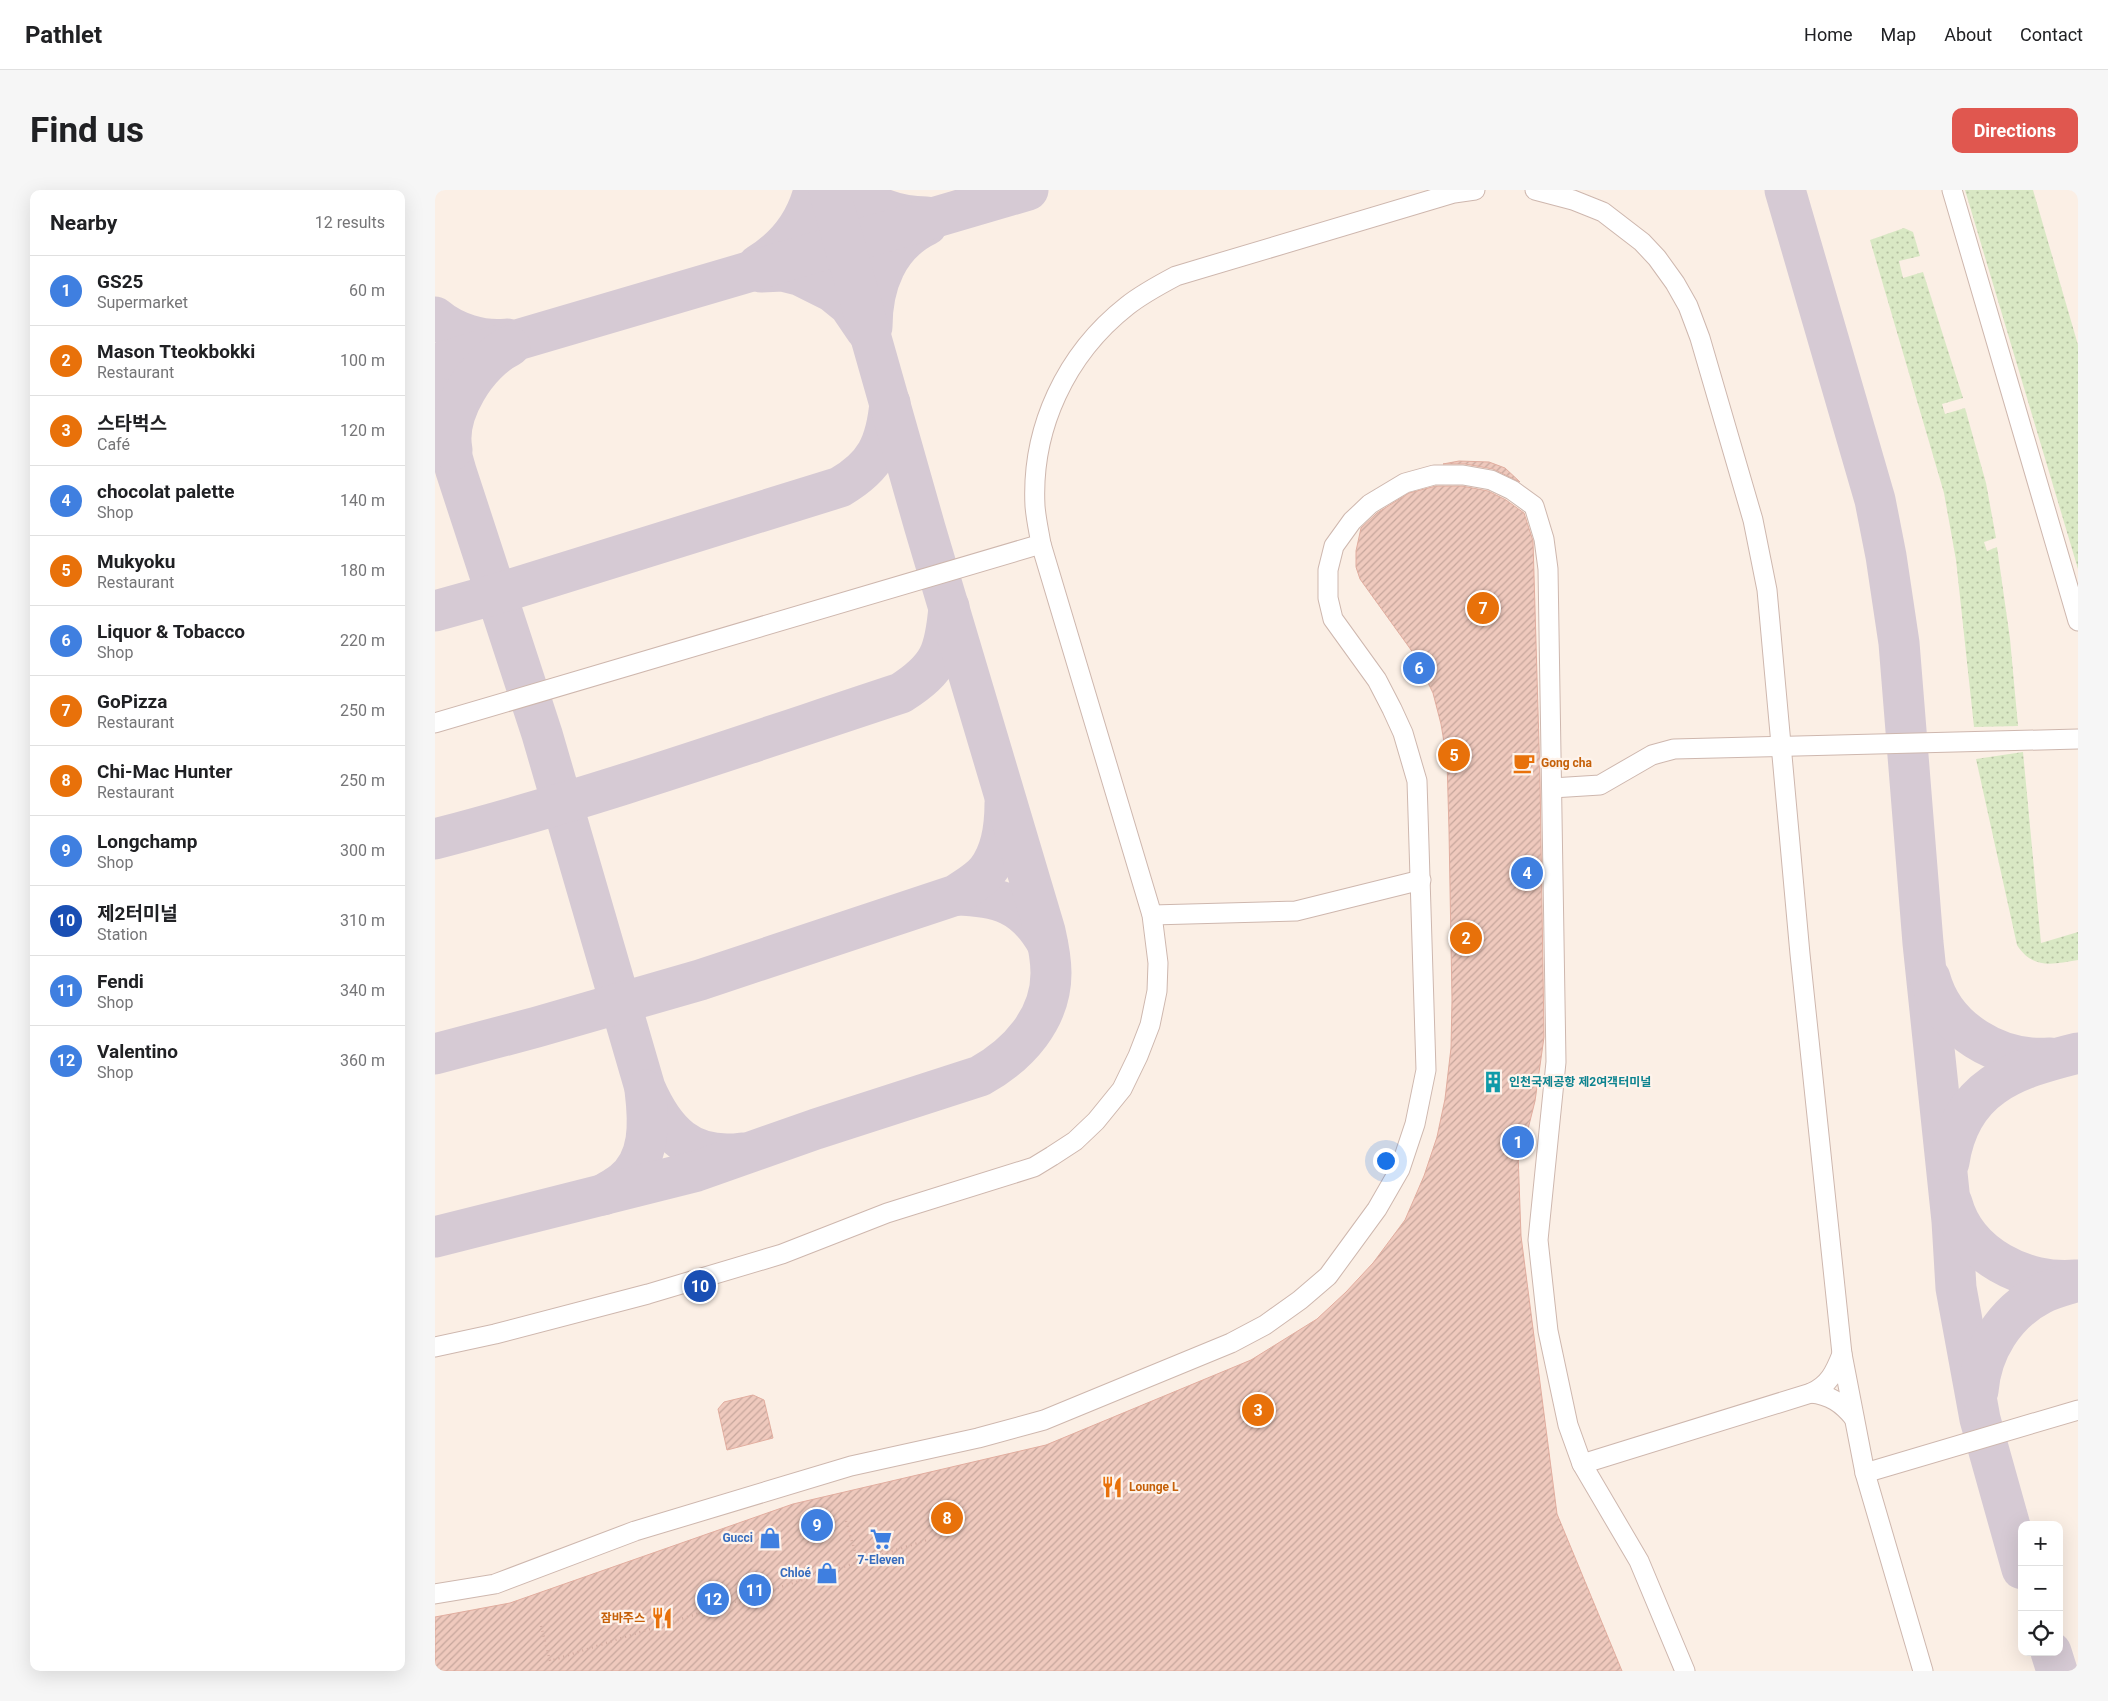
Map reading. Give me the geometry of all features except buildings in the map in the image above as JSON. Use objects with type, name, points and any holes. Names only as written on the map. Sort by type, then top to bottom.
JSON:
[{"type":"lane","points":[[435,1347],[495,1334],[648,1294],[782,1254],[887,1213],[1034,1167],[1075,1140],[1096,1121],[1122,1089],[1138,1056],[1150,1025],[1157,991],[1158,963],[1152,916],[1041,544],[1035,507],[1036,473],[1039,448],[1052,403],[1066,374],[1085,346],[1127,306],[1176,276],[1204,266],[1454,194],[1475,190]]},
{"type":"lane","points":[[1535,190],[1588,205],[1603,212],[1632,233],[1657,258],[1675,283],[1689,306],[1700,338],[1753,520],[1767,590],[1800,954],[1842,1354],[1865,1473],[1923,1671]]},
{"type":"lane","points":[[1952,190],[2078,621]]},
{"type":"lane","points":[[435,1594],[495,1584],[635,1531],[851,1466],[979,1438],[1044,1420],[1231,1344],[1265,1325],[1300,1300],[1328,1276],[1377,1209],[1399,1169],[1415,1124],[1426,1070],[1417,781],[1403,733],[1377,680],[1333,619],[1328,598],[1328,570],[1334,546],[1352,521],[1370,504],[1405,483],[1433,475],[1463,475],[1491,480],[1511,490],[1534,506],[1544,539],[1548,569],[1556,1062],[1538,1240],[1548,1331],[1568,1424],[1582,1464],[1639,1561],[1685,1671]]},
{"type":"lane","points":[[435,723],[1041,544]]},
{"type":"lane","points":[[1552,788],[1600,785],[1652,754],[1674,749],[2078,738]]},
{"type":"lane","points":[[1152,916],[1296,911],[1421,880]]},
{"type":"lane","points":[[1582,1464],[1811,1393],[1827,1384],[1842,1354]]},
{"type":"lane","points":[[1811,1393],[1836,1400],[1854,1418]]},
{"type":"lane","points":[[1865,1473],[2078,1410]]},
{"type":"path","points":[[847,1521],[858,1562]]},
{"type":"path","points":[[541,1626],[551,1662],[927,1540]]},
{"type":"green space","points":[[1965,190],[2033,190],[2078,345],[2078,569]]},
{"type":"green space","points":[[1904,228],[1913,232],[1920,256],[1899,261],[1903,278],[1923,272],[1963,398],[1942,404],[1945,414],[1965,408],[1986,483],[1996,538],[1984,542],[1987,551],[1997,547],[2010,639],[2018,726],[1974,727],[1956,560],[1944,493],[1870,240]]},
{"type":"green space","points":[[2023,752],[2041,943],[2078,932],[2078,960],[2052,964],[2037,962],[2023,953],[2017,945],[1976,759]]},
{"type":"taxiway","points":[[758,265],[777,251],[793,233],[806,213],[814,190]]},
{"type":"taxiway","points":[[435,1237],[697,1171],[816,1129],[980,1076],[1007,1058],[1019,1046],[1030,1034],[1045,1006],[1050,990],[1051,973],[1045,931],[925,528],[829,190]]},
{"type":"taxiway","points":[[850,190],[868,202],[886,210],[916,217],[927,217]]},
{"type":"taxiway","points":[[435,364],[1028,190]]},
{"type":"taxiway","points":[[1785,190],[1875,500],[1886,556],[1899,643],[1923,943],[1952,1221],[1956,1288],[1980,1419],[2021,1566]]},
{"type":"taxiway","points":[[872,327],[875,296],[885,267],[902,243],[913,233],[927,225]]},
{"type":"taxiway","points":[[761,272],[783,271],[799,275],[833,292],[849,305],[866,330]]},
{"type":"taxiway","points":[[435,317],[451,328],[478,338],[507,339]]},
{"type":"taxiway","points":[[452,450],[453,420],[466,390],[486,364],[510,346]]},
{"type":"taxiway","points":[[435,397],[456,471],[542,734],[645,1088],[661,1118],[681,1140],[693,1147],[708,1152],[724,1154],[742,1153]]},
{"type":"taxiway","points":[[435,611],[496,594],[840,487],[862,471],[877,452],[886,430],[890,403]]},
{"type":"taxiway","points":[[435,839],[611,788],[901,693],[924,675],[938,658],[945,636],[949,607]]},
{"type":"taxiway","points":[[435,1054],[700,980],[956,895],[980,878],[992,864],[1002,839],[1005,803]]},
{"type":"taxiway","points":[[956,895],[985,897],[1009,905],[1030,919],[1047,943]]},
{"type":"taxiway","points":[[1930,978],[1937,997],[1947,1013],[1976,1039],[1993,1048],[2012,1054],[2031,1058],[2050,1058]]},
{"type":"taxiway","points":[[1949,1162],[1955,1136],[1965,1116],[1978,1099],[1993,1085],[2032,1066],[2078,1053]]},
{"type":"taxiway","points":[[603,1195],[621,1184],[639,1163],[646,1140],[645,1090]]},
{"type":"taxiway","points":[[1952,1203],[1959,1221],[1970,1238],[1984,1252],[2000,1263],[2018,1272],[2037,1277],[2076,1280]]},
{"type":"taxiway","points":[[1978,1391],[1980,1376],[1989,1348],[2006,1322],[2028,1302],[2041,1294],[2078,1281]]},
{"type":"taxiway","points":[[2052,1656],[2057,1671]]},
{"type":"place","name":"GoPizza","points":[[1483,608]]},
{"type":"place","name":"Liquor & Tobacco","points":[[1419,668]]},
{"type":"place","name":"Mukyoku","points":[[1454,755]]},
{"type":"place","name":"Gong cha","points":[[1524,763]]},
{"type":"place","name":"chocolat palette","points":[[1527,873]]},
{"type":"place","name":"Mason Tteokbokki","points":[[1466,938]]},
{"type":"place","name":"인천국제공항 제2여객터미널","points":[[1493,1082]]},
{"type":"place","name":"GS25","points":[[1518,1142]]},
{"type":"place","name":"제2터미널","points":[[700,1286]]},
{"type":"place","name":"스타벅스","points":[[1258,1410]]},
{"type":"place","name":"Lounge L","points":[[1112,1487]]},
{"type":"place","name":"Chi-Mac Hunter","points":[[947,1518]]},
{"type":"place","name":"Longchamp","points":[[817,1525]]},
{"type":"place","name":"Gucci","points":[[770,1538]]},
{"type":"place","name":"7-Eleven","points":[[881,1539]]},
{"type":"place","name":"Chloé","points":[[827,1573]]},
{"type":"place","name":"Fendi","points":[[755,1590]]},
{"type":"place","name":"Valentino","points":[[713,1599]]},
{"type":"place","name":"잠바주스","points":[[662,1618]]}]
